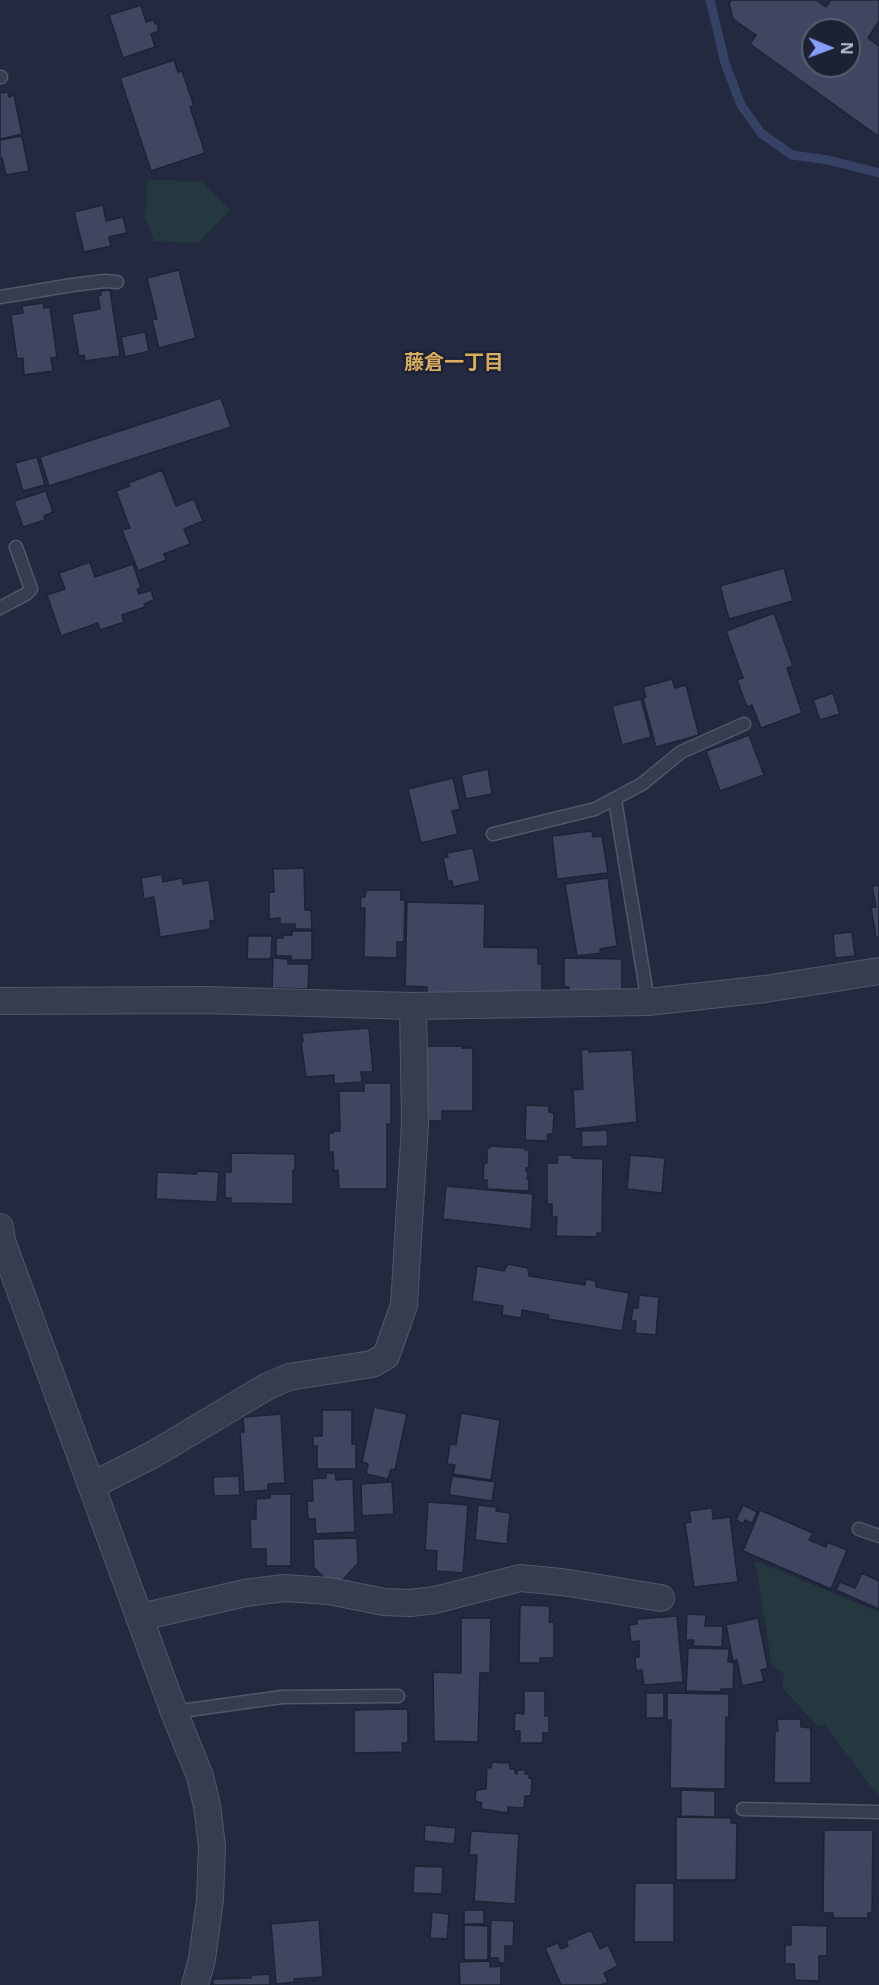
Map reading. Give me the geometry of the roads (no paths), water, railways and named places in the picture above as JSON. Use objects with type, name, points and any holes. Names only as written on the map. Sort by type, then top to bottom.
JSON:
[{"type":"street","points":[[0,1001],[204,1000],[413,1006],[648,1002],[765,989],[879,971]]},
{"type":"street","points":[[93,1485],[154,1454],[266,1387],[289,1377],[372,1364],[386,1356],[404,1305],[415,1124],[413,1006]]},
{"type":"street","points":[[0,1227],[2,1241],[174,1712],[200,1776],[207,1806],[212,1846],[210,1899],[202,1959],[195,1985]]},
{"type":"street","points":[[141,1617],[245,1593],[284,1588],[329,1591],[384,1602],[410,1603],[435,1600],[520,1578],[562,1582],[661,1598]]},
{"type":"lane","points":[[0,297],[72,285],[117,282]]},
{"type":"lane","points":[[0,608],[31,589],[16,547]]},
{"type":"lane","points":[[493,834],[595,809],[642,784],[681,752],[744,724]]},
{"type":"lane","points":[[615,800],[648,1002]]},
{"type":"lane","points":[[859,1529],[879,1536]]},
{"type":"lane","points":[[174,1712],[282,1697],[398,1696]]},
{"type":"lane","points":[[743,1809],[879,1812]]},
{"type":"waterway","points":[[710,0],[725,63],[741,105],[761,133],[792,155],[828,160],[879,173]]},
{"type":"district","name":"藤倉一丁目","points":[[454,363]]}]
